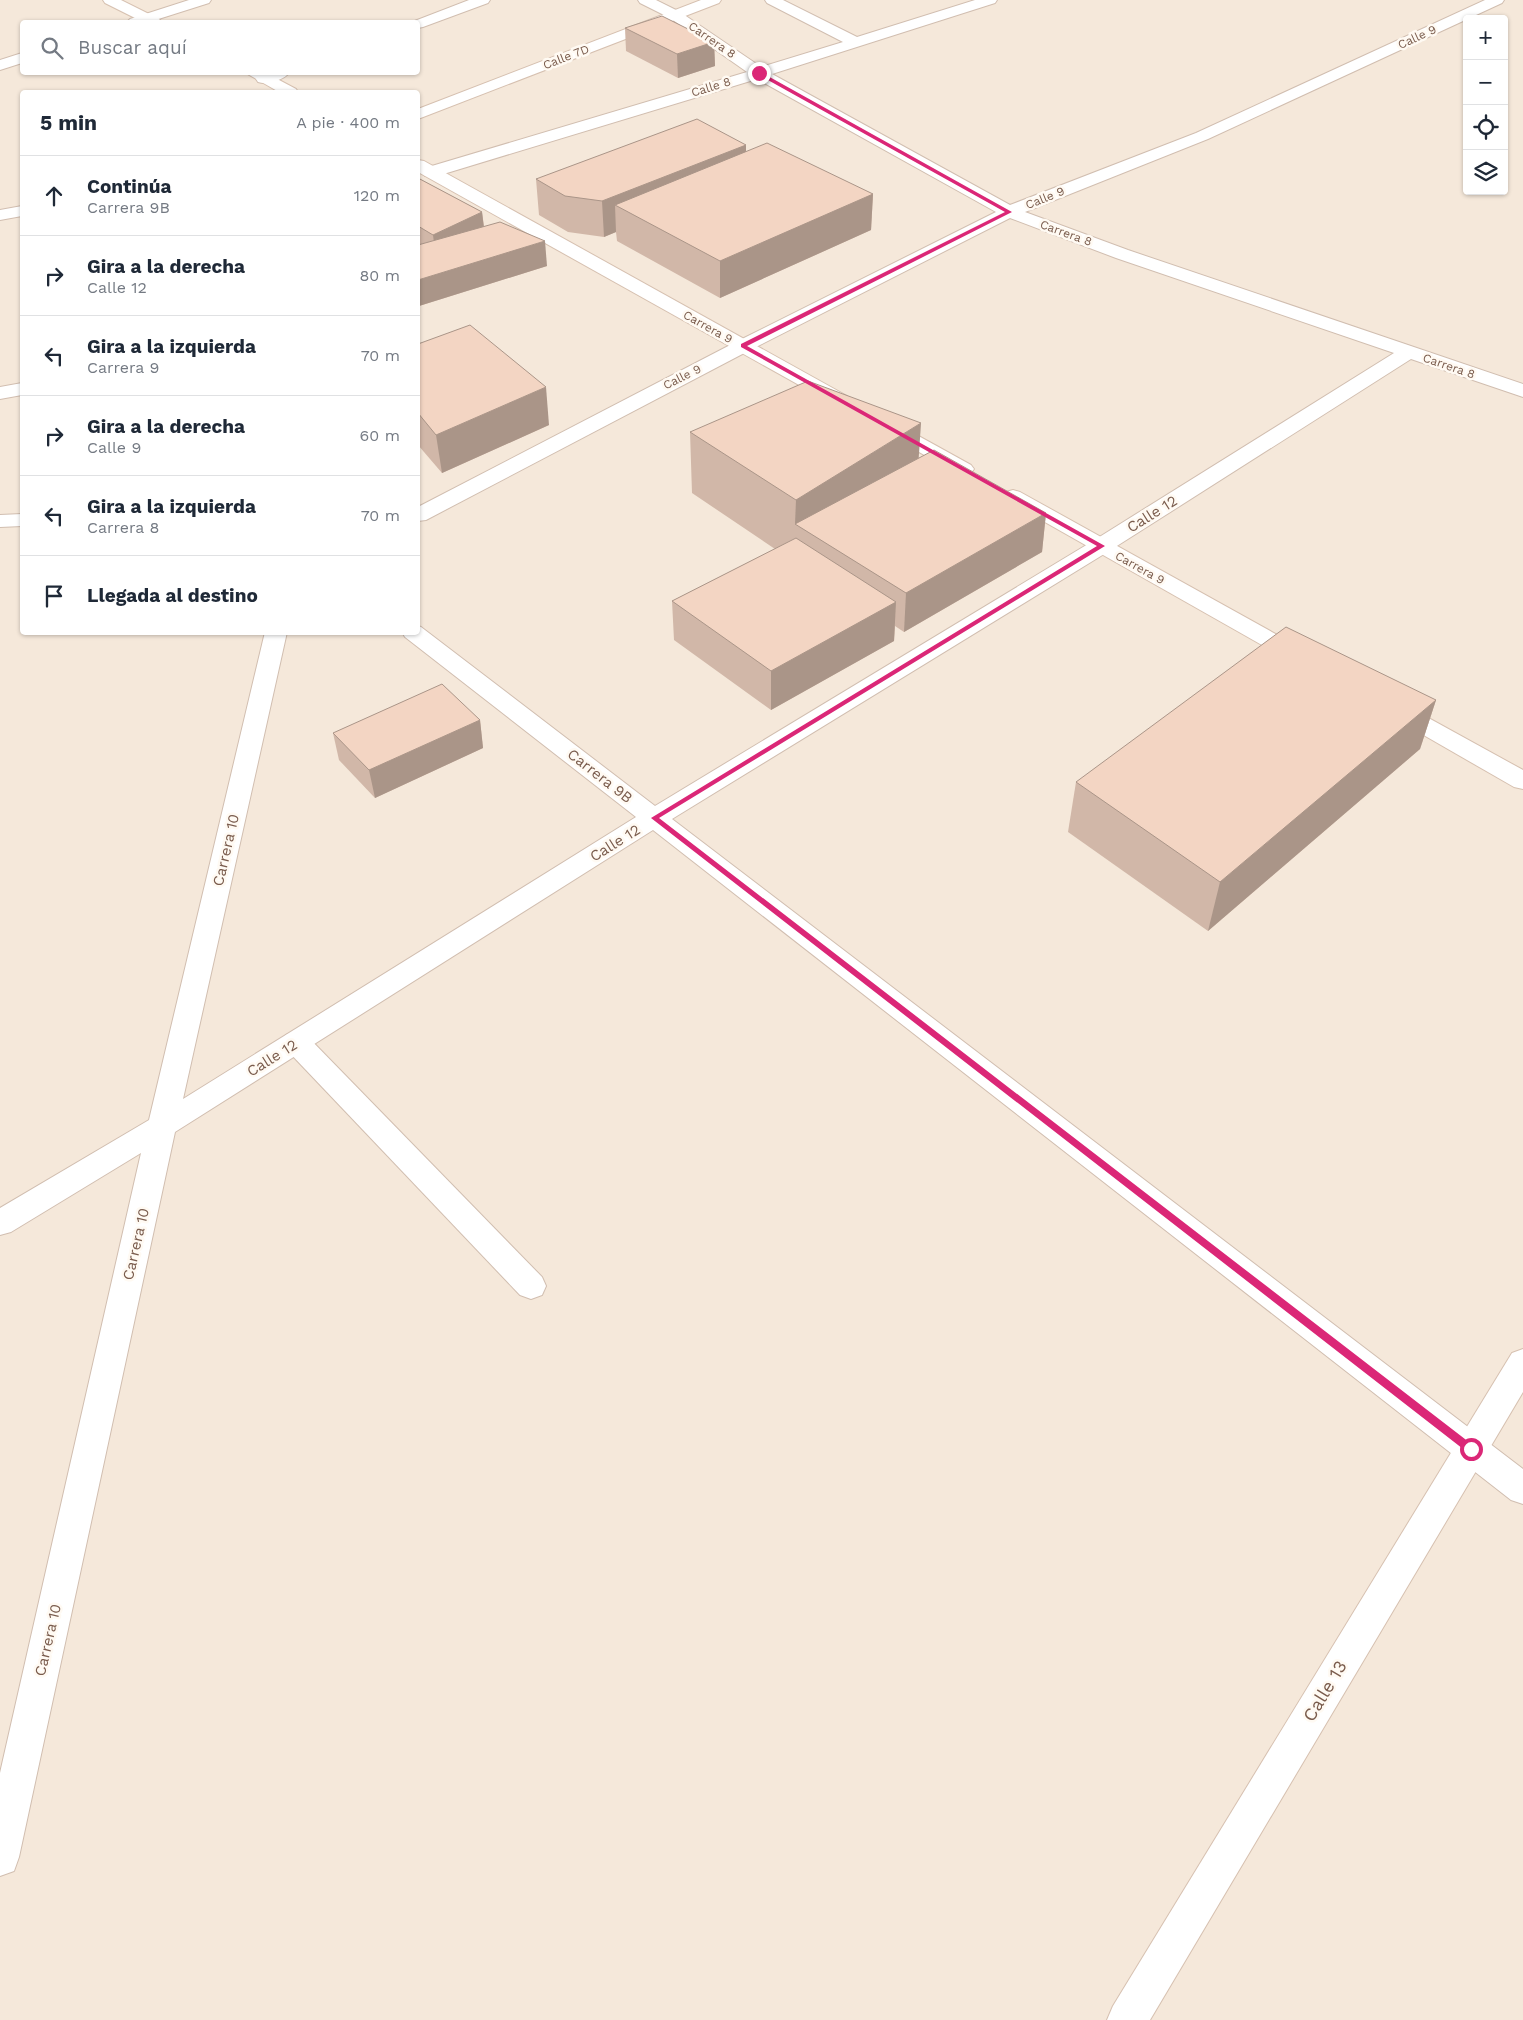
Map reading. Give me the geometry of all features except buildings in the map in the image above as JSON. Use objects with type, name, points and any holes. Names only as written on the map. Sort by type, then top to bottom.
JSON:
[{"type":"street","points":[[110,0],[143,20]]},
{"type":"street","points":[[148,20],[204,0]]},
{"type":"street","points":[[420,23],[483,0]]},
{"type":"street","name":"Carrera 8","points":[[645,0],[675,15],[759,73],[1009,212],[1122,254],[1523,391]]},
{"type":"street","name":"Calle 7D","points":[[420,113],[714,0]]},
{"type":"street","points":[[772,0],[857,43]]},
{"type":"street","name":"Calle 8","points":[[424,168],[759,73],[990,0]]},
{"type":"street","name":"Calle 9","points":[[420,514],[742,346],[1009,212],[1202,136],[1497,0]]},
{"type":"street","points":[[0,65],[20,59]]},
{"type":"street","points":[[258,76],[286,90]]},
{"type":"street","name":"Carrera 9","points":[[424,168],[1316,666]]},
{"type":"street","points":[[0,214],[20,211]]},
{"type":"street","name":"Calle 12","points":[[0,1223],[162,1126],[654,818],[1102,546],[1409,352]]},
{"type":"street","points":[[0,393],[20,390]]},
{"type":"street","points":[[0,521],[20,520]]},
{"type":"street","name":"Carrera 10","points":[[0,1857],[162,1126],[275,635]]},
{"type":"street","name":"Carrera 9B","points":[[417,635],[1523,1489]]},
{"type":"street","points":[[1377,699],[1523,781]]},
{"type":"street","points":[[296,1042],[531,1286]]},
{"type":"street","name":"Calle 13","points":[[1127,2020],[1523,1363]]},
{"type":"shaded area","points":[[0,0],[1523,0],[1523,2020],[0,2020]]},
{"type":"route","points":[[759,73],[1009,212],[742,346],[1102,546],[654,818],[1471,1449]]}]
